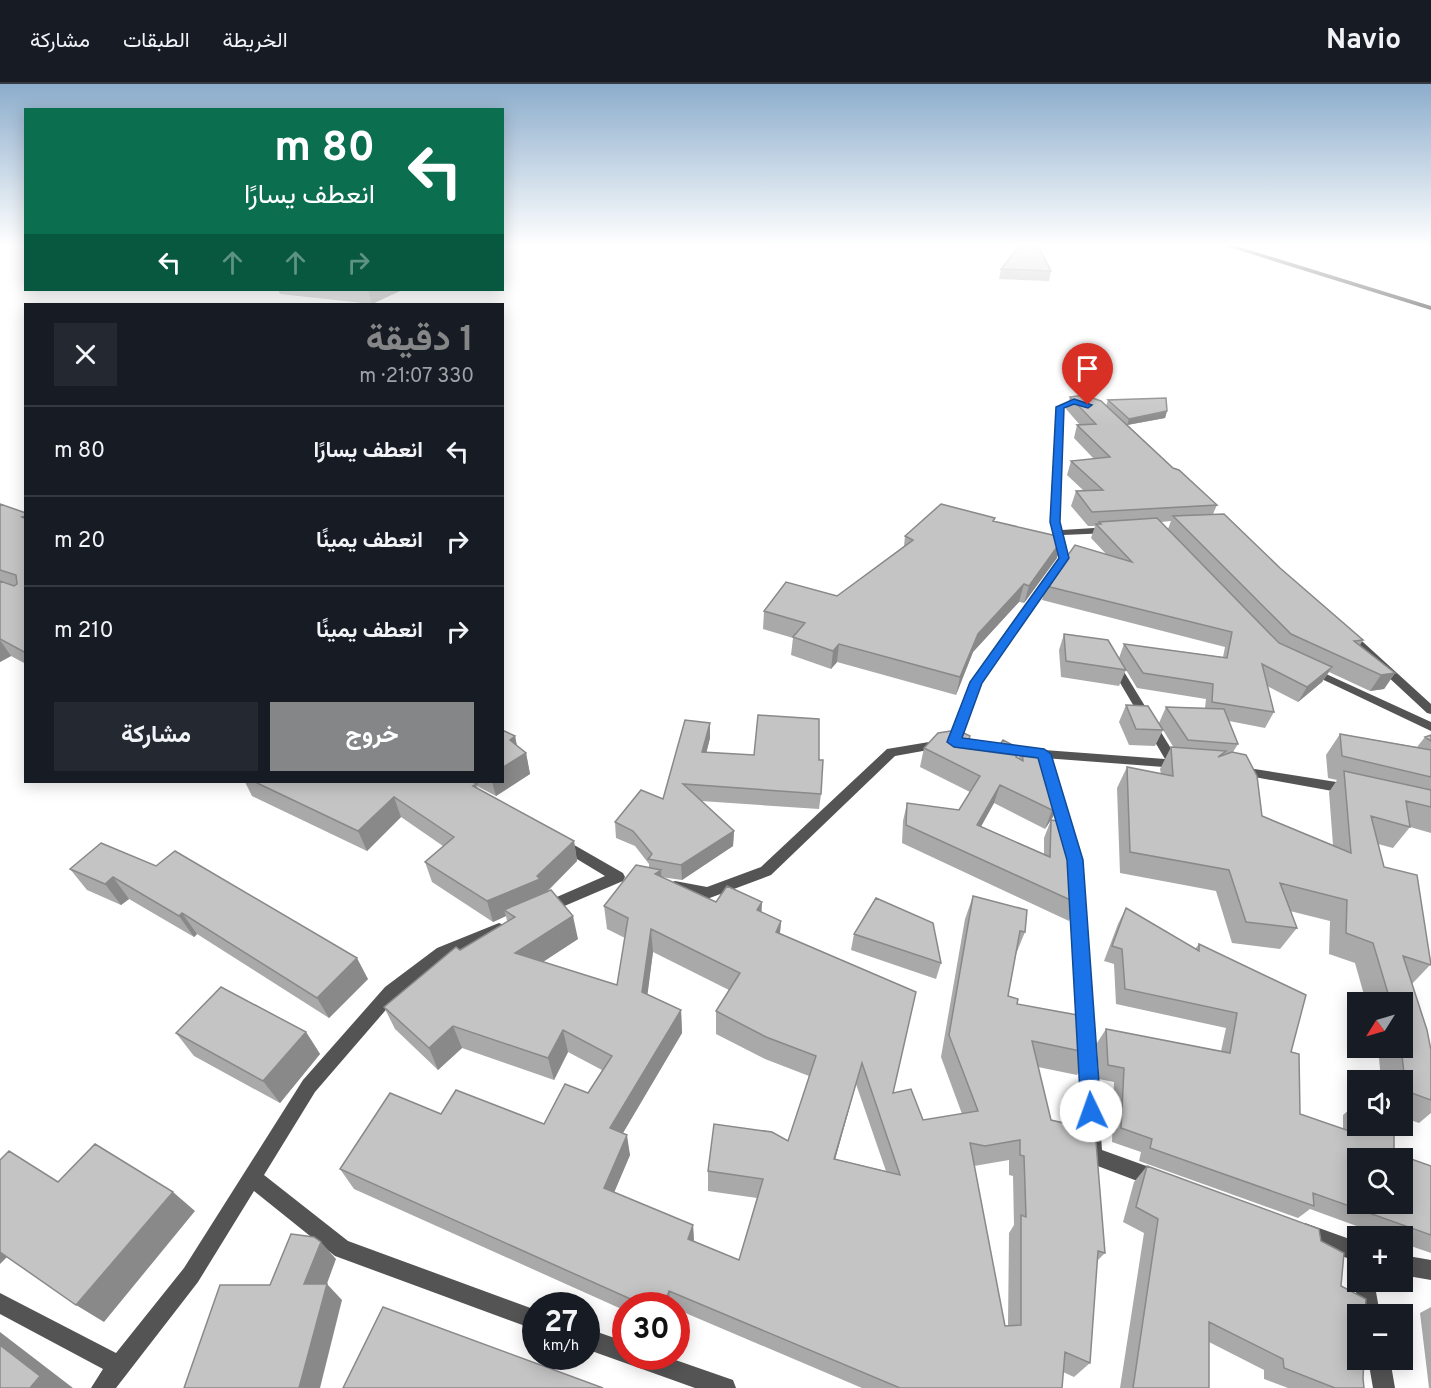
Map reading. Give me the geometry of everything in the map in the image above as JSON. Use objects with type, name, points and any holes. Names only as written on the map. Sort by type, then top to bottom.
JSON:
[{"type":"street","points":[[954,742],[976,682],[1064,558],[1055,522],[1060,407],[1074,401],[1092,407]]},
{"type":"street","points":[[1058,533],[1123,529]]},
{"type":"street","points":[[1336,624],[1431,710]]},
{"type":"street","points":[[1106,651],[1174,763]]},
{"type":"street","points":[[1298,664],[1431,728]]},
{"type":"street","points":[[662,885],[707,893],[766,871],[891,752],[954,742],[1044,754],[1194,765]]},
{"type":"street","points":[[1044,754],[1075,860],[1094,1156],[1170,1184]]},
{"type":"street","points":[[1224,768],[1367,793]]},
{"type":"street","points":[[102,1388],[191,1275],[309,1086],[391,992],[442,953],[624,878],[543,831]]},
{"type":"street","points":[[252,1177],[342,1249],[522,1315]]},
{"type":"street","points":[[1292,1228],[1347,1248]]},
{"type":"street","points":[[1413,1266],[1431,1270]]},
{"type":"street","points":[[0,1303],[119,1366]]},
{"type":"street","points":[[672,1370],[718,1387]]},
{"type":"street","points":[[1380,1370],[1384,1388]]},
{"type":"building","points":[[1084,395],[1101,401],[1173,468],[1179,470],[1217,505],[1092,512],[1076,491],[1103,490],[1071,461],[1110,457],[1077,425],[1096,424],[1070,397]]},
{"type":"building","points":[[1166,398],[1167,411],[1129,419],[1108,400]]},
{"type":"building","points":[[0,504],[24,512],[22,517],[24,518],[24,652],[0,639],[0,581],[14,586],[17,584],[16,575],[0,570]]},
{"type":"building","points":[[941,504],[995,518],[993,521],[1061,537],[1062,540],[1029,586],[1024,584],[978,634],[960,677],[839,644],[833,651],[793,637],[805,623],[764,611],[786,582],[837,596],[913,540],[905,536]]},
{"type":"building","points":[[1224,514],[1280,568],[1363,640],[1354,641],[1395,673],[1381,675],[1291,634],[1173,516]]},
{"type":"building","points":[[1157,518],[1279,643],[1332,667],[1307,687],[1262,664],[1274,712],[1212,702],[1213,684],[1143,673],[1124,644],[1227,658],[1232,632],[1046,586],[1075,545],[1132,562],[1096,524],[1101,524],[1099,522]]},
{"type":"building","points":[[1064,634],[1108,640],[1126,670],[1066,661]]},
{"type":"building","points":[[1126,705],[1148,706],[1163,730],[1136,729]]},
{"type":"building","points":[[1166,707],[1224,709],[1238,744],[1188,740]]},
{"type":"building","points":[[758,715],[819,719],[819,760],[823,760],[821,794],[683,784],[734,831],[681,865],[648,859],[652,854],[633,831],[615,822],[641,790],[663,799],[685,720],[710,723],[702,752],[754,755]]},
{"type":"building","points":[[957,730],[970,736],[969,739],[997,749],[1003,740],[1020,749],[1016,757],[1023,761],[1022,749],[1047,755],[1061,798],[1052,810],[1000,785],[977,825],[1050,857],[1051,820],[1068,823],[1074,842],[1077,903],[906,825],[907,803],[959,810],[980,776],[924,748],[938,733]]},
{"type":"building","points":[[504,731],[515,736],[510,740],[526,753],[504,767]]},
{"type":"building","points":[[1340,734],[1431,750],[1431,777],[1342,756]]},
{"type":"building","points":[[1171,747],[1226,751],[1218,757],[1232,752],[1246,755],[1257,776],[1262,816],[1351,853],[1344,771],[1431,790],[1431,807],[1406,801],[1410,827],[1371,816],[1384,867],[1417,875],[1431,965],[1403,956],[1427,1030],[1431,1050],[1431,1100],[1413,1094],[1413,1070],[1404,1070],[1402,1058],[1413,1058],[1413,992],[1388,992],[1373,943],[1346,933],[1347,900],[1280,883],[1297,928],[1246,922],[1229,870],[1130,852],[1127,767],[1173,776]]},
{"type":"building","points":[[257,783],[475,783],[477,784],[473,786],[574,841],[537,876],[540,879],[487,901],[425,862],[454,837],[394,797],[358,831]]},
{"type":"building","points":[[101,843],[156,866],[175,851],[357,958],[317,998],[182,913],[179,916],[113,877],[105,884],[70,869]]},
{"type":"building","points":[[636,865],[661,870],[655,874],[716,902],[727,886],[762,902],[757,910],[781,921],[776,932],[916,992],[893,1093],[911,1089],[923,1120],[978,1111],[949,1035],[973,896],[1027,910],[1025,932],[1020,931],[1008,996],[1018,999],[1017,1004],[1088,1017],[1090,1053],[1032,1041],[1051,1120],[1095,1130],[1105,1253],[1098,1251],[1090,1363],[1065,1352],[1062,1388],[900,1388],[690,1300],[690,1292],[615,1292],[340,1169],[390,1093],[441,1114],[456,1090],[544,1124],[565,1084],[588,1093],[612,1056],[563,1030],[548,1058],[453,1026],[429,1048],[384,1007],[456,947],[460,950],[515,917],[504,910],[551,890],[573,916],[515,953],[617,985],[628,918],[604,906]],"holes":[[[651,929],[740,973],[716,1011],[766,1037],[816,1056],[788,1141],[772,1132],[714,1124],[708,1171],[763,1179],[739,1260],[688,1239],[693,1225],[604,1188],[627,1135],[610,1128],[681,1010],[642,992]],[[862,1063],[900,1175],[834,1159]],[[1020,1140],[1020,1155],[1024,1156],[1026,1217],[1021,1215],[1021,1325],[1005,1326],[970,1143],[985,1146]]]},
{"type":"building","points":[[876,898],[933,923],[941,963],[854,934]]},
{"type":"building","points":[[1126,908],[1199,951],[1199,944],[1306,995],[1291,1052],[1299,1054],[1300,1114],[1347,1130],[1347,1136],[1394,1136],[1394,1148],[1347,1148],[1347,1205],[1313,1193],[1314,1206],[1150,1148],[1152,1139],[1121,1128],[1124,1068],[1108,1065],[1106,1029],[1230,1053],[1237,1013],[1125,989],[1122,949],[1112,946]]},
{"type":"building","points":[[221,987],[306,1032],[263,1081],[176,1033]]},
{"type":"building","points":[[95,1144],[173,1192],[76,1305],[0,1252],[0,1160],[9,1151],[58,1182]]},
{"type":"building","points":[[1413,1160],[1431,1166],[1431,1235],[1413,1229],[1413,1226],[1406,1226],[1372,1214],[1413,1214]]},
{"type":"building","points":[[1147,1166],[1319,1229],[1321,1241],[1344,1253],[1341,1286],[1347,1289],[1347,1292],[1353,1292],[1366,1299],[1366,1304],[1347,1304],[1347,1370],[1363,1370],[1364,1388],[1335,1388],[1284,1368],[1283,1359],[1209,1322],[1209,1388],[1133,1388],[1158,1219],[1136,1207]]},
{"type":"building","points":[[291,1234],[314,1237],[321,1242],[304,1284],[327,1284],[299,1388],[184,1388],[220,1285],[270,1285]]},
{"type":"building","points":[[383,1307],[522,1358],[522,1370],[554,1370],[603,1388],[343,1388]]},
{"type":"building","points":[[0,1345],[40,1376],[30,1388],[0,1388]]},
{"type":"route","points":[[1088,405],[1074,401],[1060,407],[1055,522],[1064,558],[976,682],[954,742],[1044,754],[1075,860],[1091,1111]]}]
